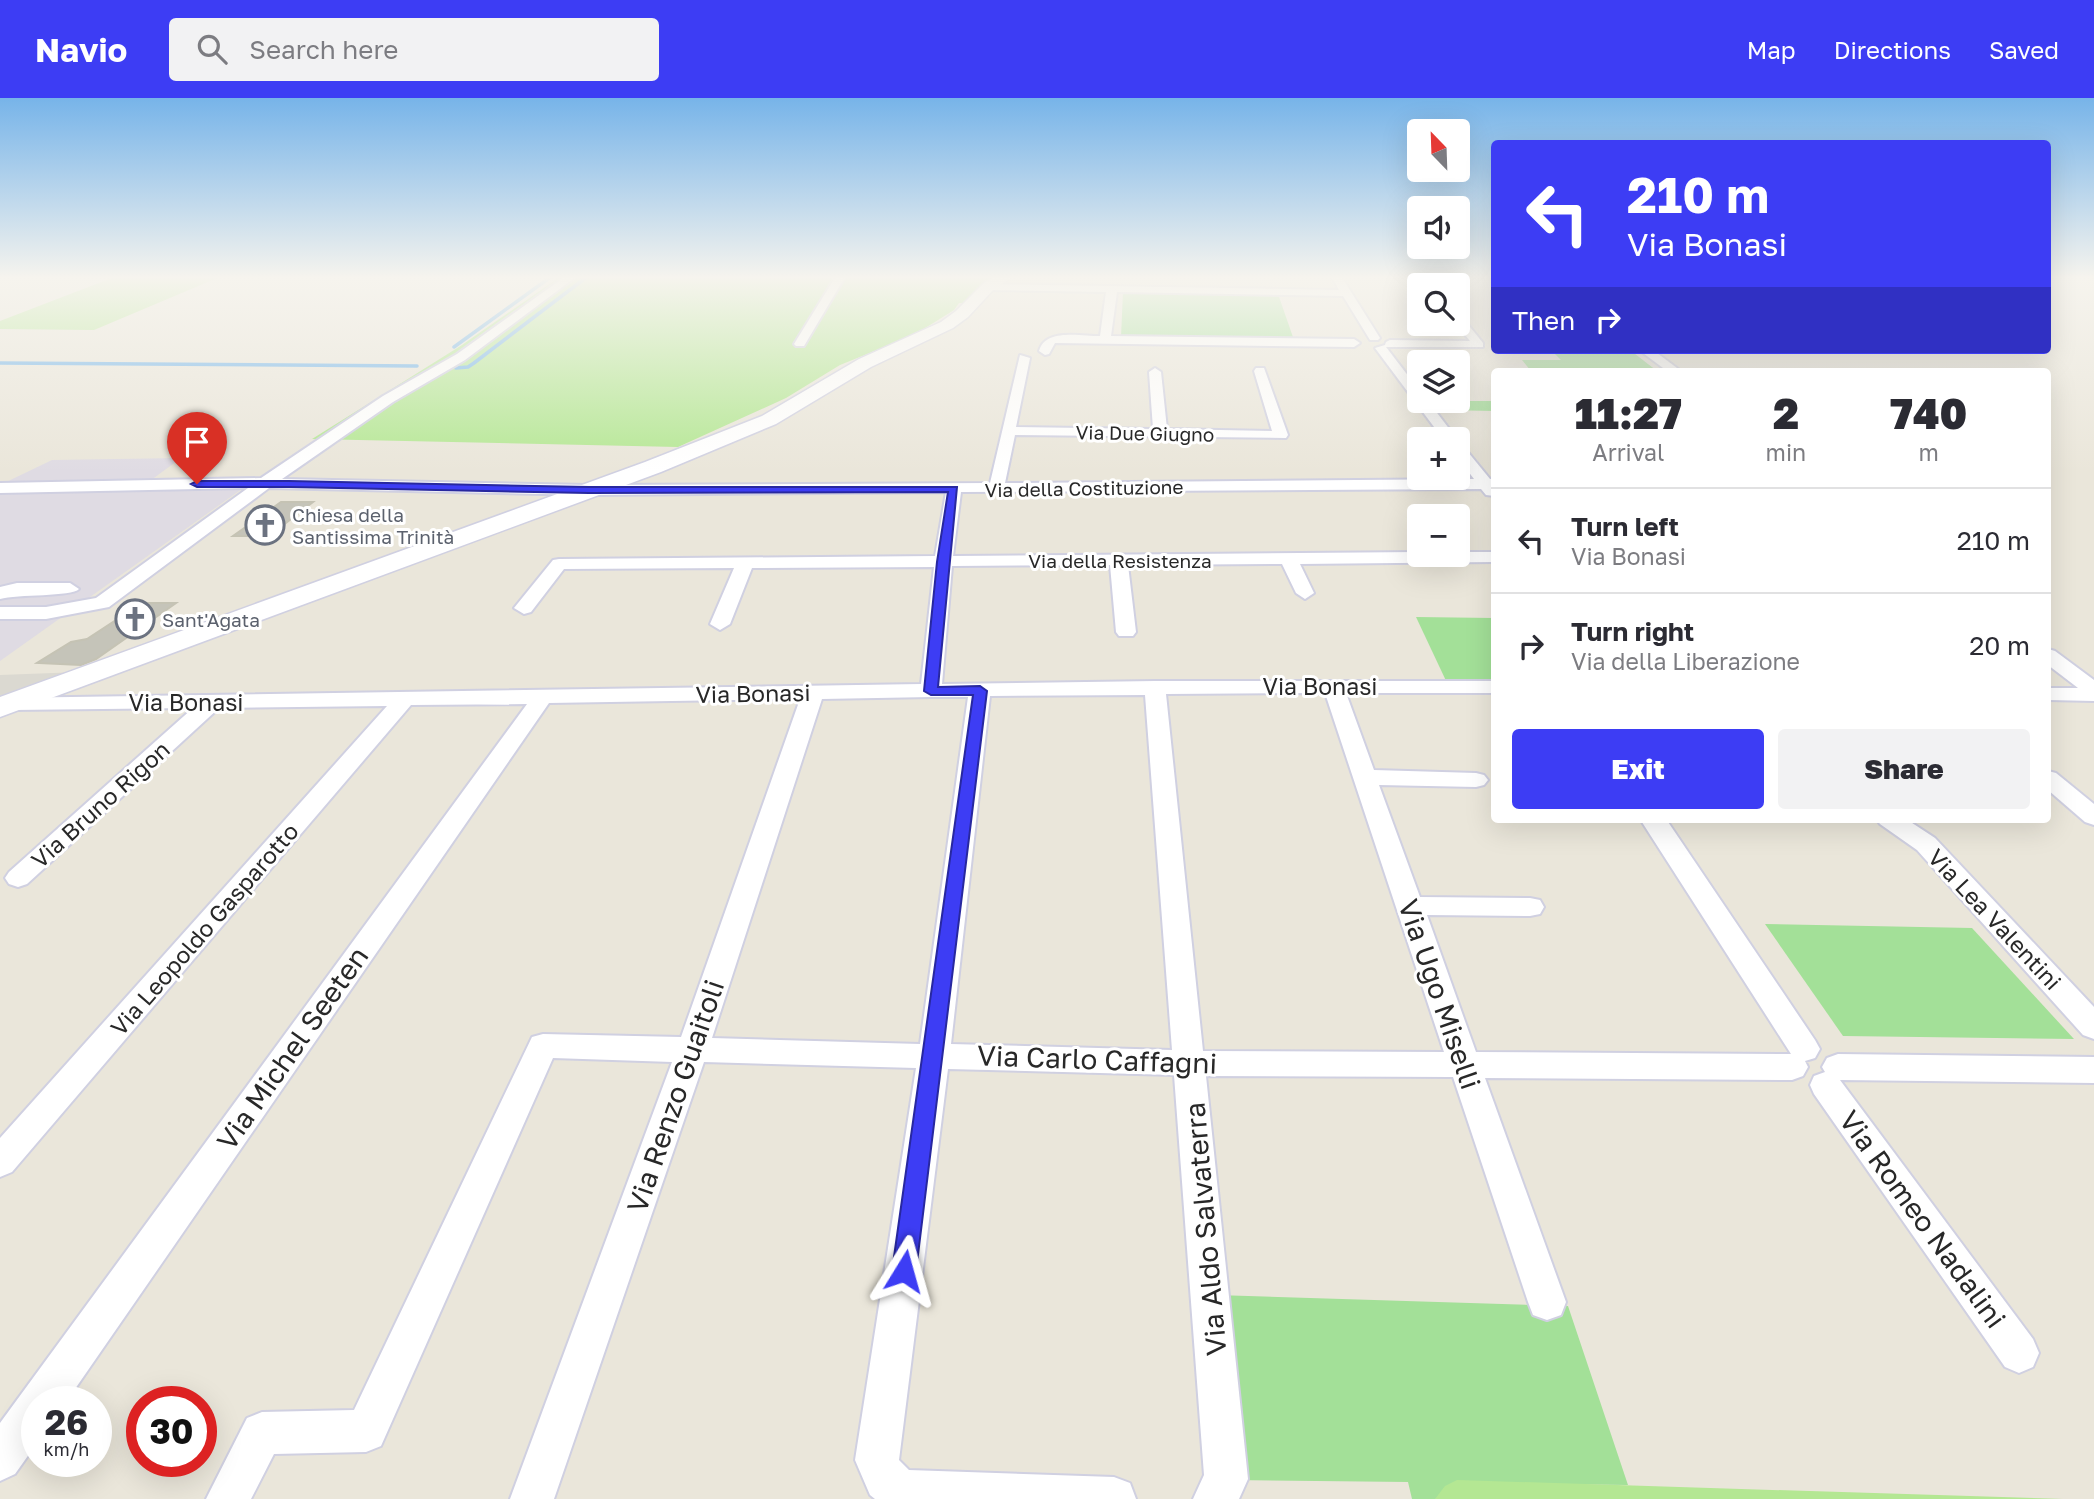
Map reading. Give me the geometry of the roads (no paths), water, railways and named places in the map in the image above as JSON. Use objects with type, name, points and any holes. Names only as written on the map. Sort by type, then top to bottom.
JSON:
[{"type":"main road","points":[[6,705],[704,448],[779,414],[866,363],[912,341]]},
{"type":"street","points":[[0,613],[73,610],[102,603],[265,484],[388,399],[461,357],[482,341]]},
{"type":"street","points":[[1045,351],[1050,341]]},
{"type":"street","points":[[1253,341],[1354,343],[1367,348],[1381,343],[1479,345],[1476,341]]},
{"type":"street","points":[[1381,343],[1407,381]]},
{"type":"street","points":[[1651,354],[1671,368]]},
{"type":"street","points":[[996,489],[1024,358]]},
{"type":"street","name":"Via Due Giugno","points":[[1008,431],[1281,435],[1260,371]]},
{"type":"street","points":[[1155,372],[1160,433]]},
{"type":"street","points":[[1430,413],[1441,427]]},
{"type":"street","points":[[1470,463],[1491,488]]},
{"type":"street","name":"Via della Costituzione","points":[[0,488],[265,484],[589,490],[1491,488]]},
{"type":"street","points":[[931,691],[943,562],[954,489]]},
{"type":"street","name":"Via della Resistenza","points":[[524,608],[559,564],[1491,557]]},
{"type":"street","points":[[1289,559],[1305,593]]},
{"type":"street","points":[[1118,560],[1126,632]]},
{"type":"street","points":[[720,624],[745,563]]},
{"type":"street","points":[[0,593],[17,589],[69,589]]},
{"type":"street","points":[[2056,671],[2094,692]]},
{"type":"street","name":"Via Ugo Miselli","points":[[1333,686],[1546,1302]]},
{"type":"street","name":"Via Bonasi","points":[[6,705],[1155,687],[1491,687]]},
{"type":"street","name":"Via Aldo Salvaterra","points":[[1155,687],[1191,1063],[1221,1489]]},
{"type":"street","points":[[980,691],[934,1054],[877,1460],[885,1480],[903,1492],[1114,1499]]},
{"type":"street","name":"Via Renzo Guaitoli","points":[[532,1499],[692,1051],[813,692]]},
{"type":"street","points":[[2051,694],[2094,692]]},
{"type":"street","name":"Via Michel Seeten","points":[[52,1386],[544,695]]},
{"type":"street","name":"Via Leopoldo Gasparotto","points":[[0,1162],[407,697]]},
{"type":"street","name":"Via Bruno Rigon","points":[[18,878],[213,702]]},
{"type":"street","points":[[1364,777],[1476,780]]},
{"type":"street","points":[[2051,781],[2094,817]]},
{"type":"street","points":[[1655,823],[1798,1058],[1827,1057],[1832,1076],[2094,1069],[2090,1058],[2094,1053]]},
{"type":"street","name":"Via Lea Valentini","points":[[1895,823],[1926,844],[2094,1027]]},
{"type":"street","points":[[1409,906],[1530,907]]},
{"type":"street","name":"Via Carlo Caffagni","points":[[228,1499],[262,1433],[366,1431],[543,1046],[934,1054],[1191,1063],[1465,1065],[1798,1058]]},
{"type":"street","name":"Via Romeo Nadalini","points":[[1832,1076],[2019,1353]]},
{"type":"street","points":[[0,1459],[21,1429]]},
{"type":"waterway","points":[[454,347],[462,341]]},
{"type":"waterway","points":[[456,368],[468,367],[502,341]]},
{"type":"waterway","points":[[0,363],[417,366]]},
{"type":"place","name":"Chiesa della Santissima Trinità","points":[[265,525]]},
{"type":"place","name":"Sant'Agata","points":[[135,619]]}]
